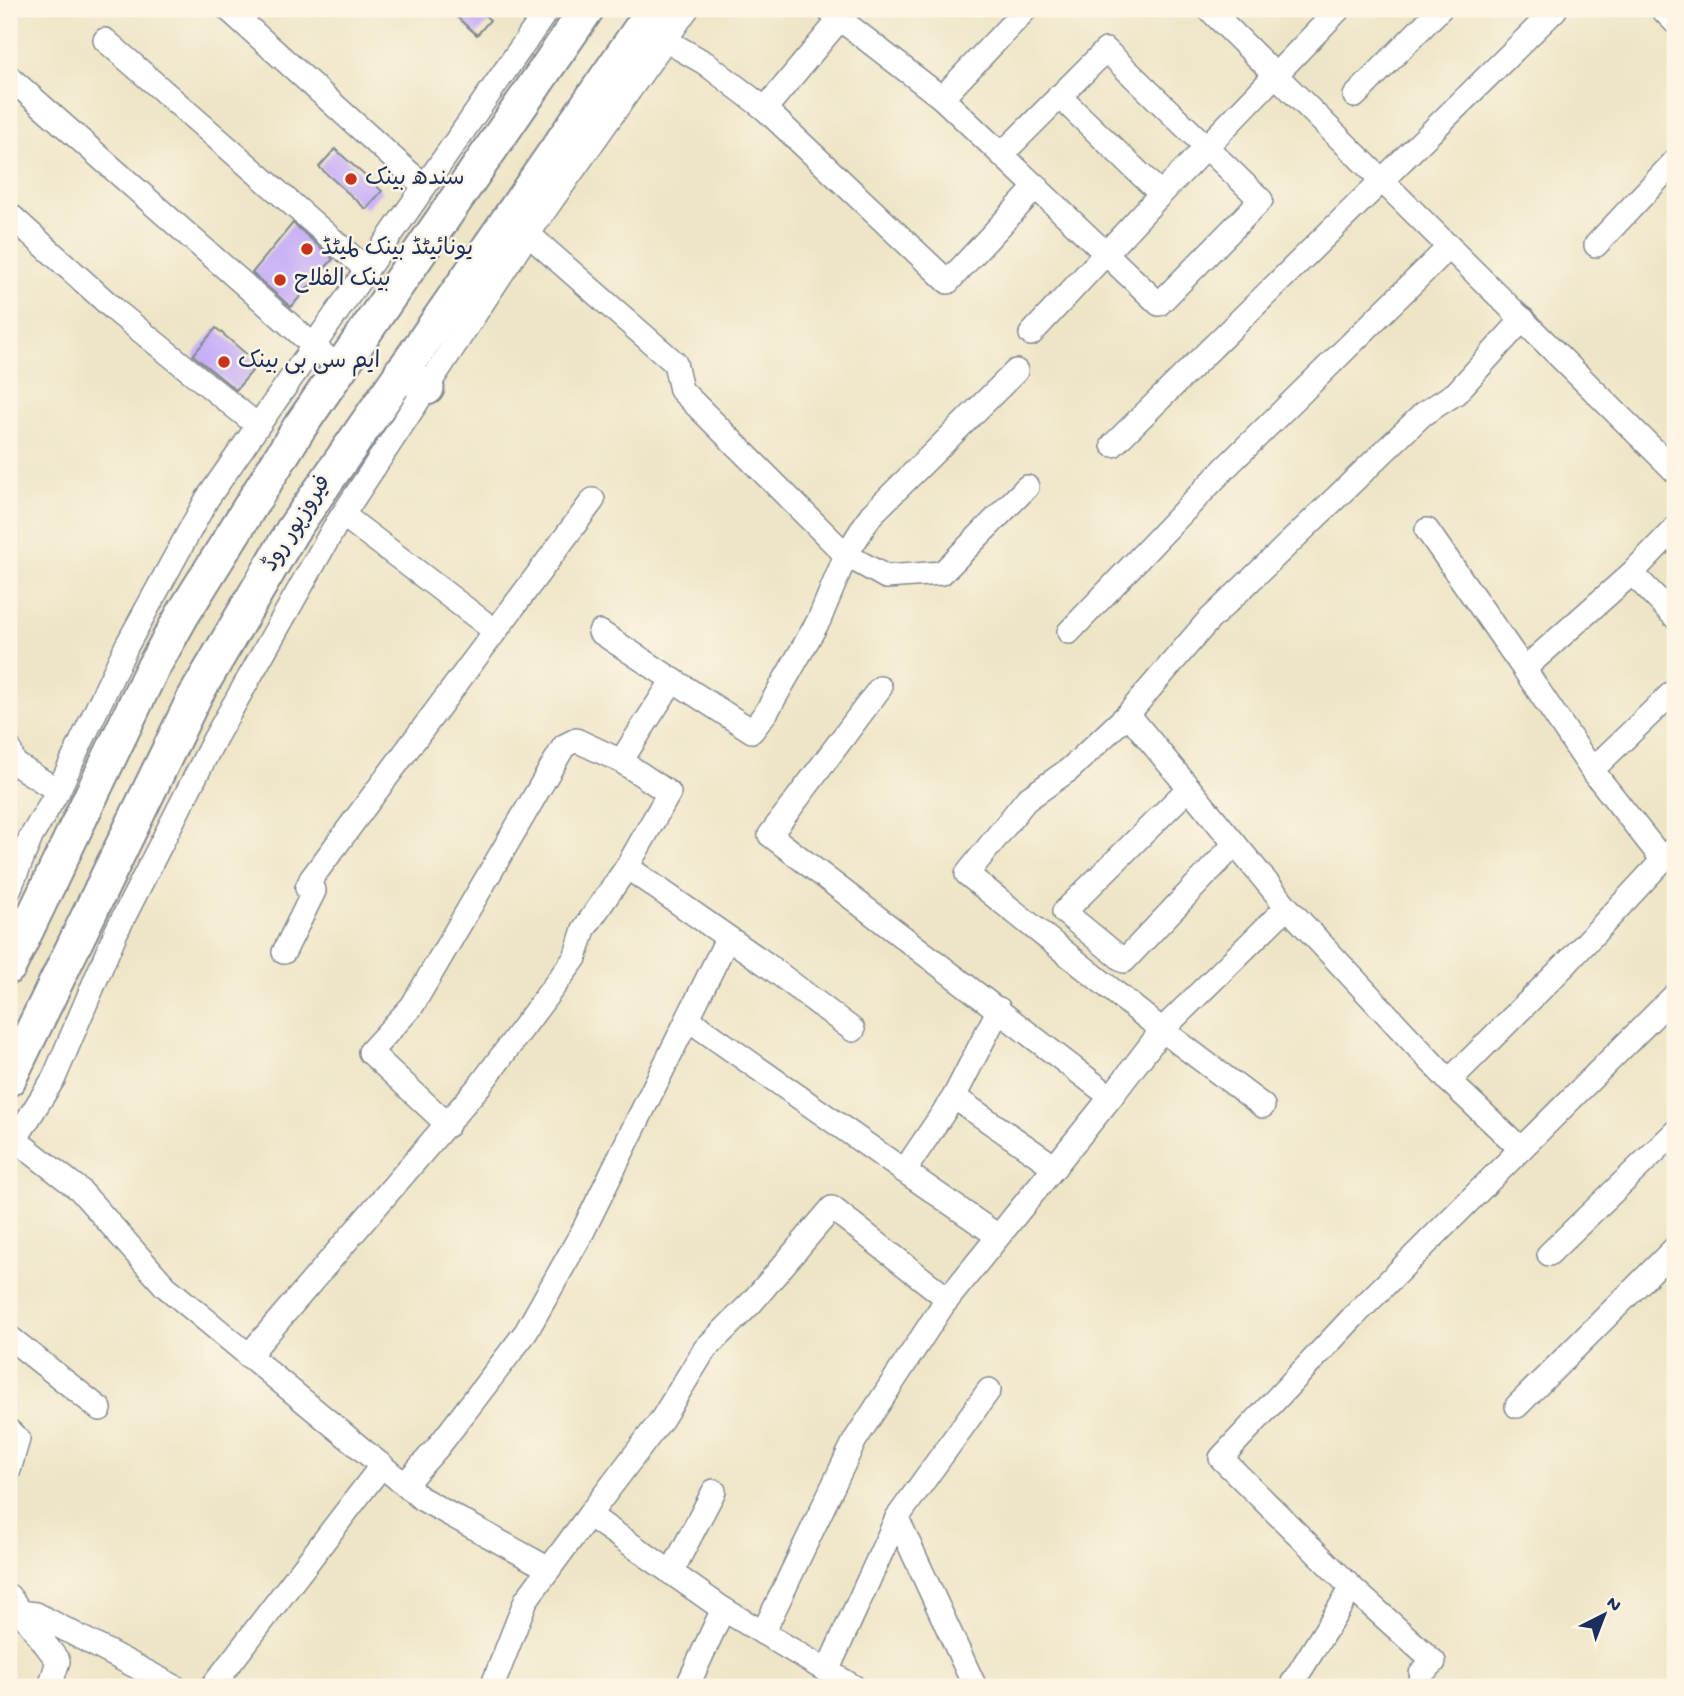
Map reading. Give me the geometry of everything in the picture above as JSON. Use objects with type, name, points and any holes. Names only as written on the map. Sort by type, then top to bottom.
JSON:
[{"type":"highway","points":[[9,967],[150,673],[264,482],[587,9]]},
{"type":"highway","name":"فیروزپور روڈ","points":[[9,1079],[194,698],[292,531],[414,380],[653,9]]},
{"type":"highway","points":[[150,673],[194,698]]},
{"type":"street","points":[[228,9],[424,186]]},
{"type":"street","points":[[9,890],[31,837],[58,791],[168,567],[207,499],[548,9]]},
{"type":"street","points":[[549,1569],[422,1499],[165,1286],[80,1190],[12,1138],[54,1078],[116,932],[215,738],[343,515],[414,380],[528,234],[687,9]]},
{"type":"street","points":[[942,98],[1026,9]]},
{"type":"street","points":[[1031,334],[1339,9]]},
{"type":"street","points":[[1355,96],[1440,9]]},
{"type":"street","points":[[1113,445],[1555,9]]},
{"type":"street","points":[[1662,9],[1675,22]]},
{"type":"street","points":[[1213,10],[1675,471]]},
{"type":"street","points":[[765,109],[843,15],[1003,153],[1159,304],[1261,200],[1106,50],[1003,153]]},
{"type":"street","points":[[105,40],[366,269]]},
{"type":"street","points":[[665,40],[705,63],[765,109],[948,282],[1037,186]]},
{"type":"street","points":[[9,77],[340,369]]},
{"type":"street","points":[[1059,96],[1161,194]]},
{"type":"street","points":[[1597,245],[1675,161]]},
{"type":"street","points":[[9,214],[116,311],[257,425]]},
{"type":"street","points":[[528,234],[675,363],[681,390],[846,555],[886,577],[942,573],[1027,487]]},
{"type":"street","points":[[1069,632],[1224,469],[1450,246]]},
{"type":"street","points":[[1263,1106],[1162,1030],[967,874],[1026,800],[1070,769],[1128,714],[1207,622],[1423,414],[1456,393],[1523,319]]},
{"type":"street","points":[[600,632],[751,731],[767,711],[819,620],[846,555],[871,515],[1016,371]]},
{"type":"street","points":[[284,952],[314,891],[307,888],[311,879],[593,500]]},
{"type":"street","points":[[343,515],[495,631]]},
{"type":"street","points":[[1524,668],[1632,573],[1675,528]]},
{"type":"street","points":[[1427,530],[1592,770],[1669,853],[1568,962],[1449,1081]]},
{"type":"street","points":[[1632,573],[1675,617]]},
{"type":"street","points":[[621,761],[673,680]]},
{"type":"street","points":[[880,688],[770,835],[1111,1097]]},
{"type":"street","points":[[1592,770],[1675,690]]},
{"type":"street","points":[[1128,714],[1287,906],[1449,1081],[1521,1149]]},
{"type":"street","points":[[248,1356],[448,1125],[575,958],[584,929],[627,867],[669,793],[621,761],[576,740],[564,746],[412,1006],[370,1052],[448,1125]]},
{"type":"street","points":[[9,748],[14,763],[58,791]]},
{"type":"street","points":[[1189,788],[1064,912],[1124,961],[1235,844]]},
{"type":"street","points":[[627,867],[766,964],[853,1030]]},
{"type":"street","points":[[763,1633],[855,1440],[948,1299],[1162,1030],[1287,906]]},
{"type":"street","points":[[405,1484],[438,1447],[526,1332],[583,1231],[727,939]]},
{"type":"street","points":[[1421,1674],[1434,1662],[1352,1588],[1221,1458],[1352,1318],[1675,995]]},
{"type":"street","points":[[904,1171],[954,1097],[999,1009]]},
{"type":"street","points":[[688,1019],[999,1237]]},
{"type":"street","points":[[954,1097],[1055,1167]]},
{"type":"street","points":[[1549,1254],[1675,1132]]},
{"type":"street","points":[[492,1687],[527,1600],[662,1419],[705,1349],[752,1302],[832,1208],[948,1299]]},
{"type":"street","points":[[1517,1406],[1675,1248]]},
{"type":"street","points":[[9,1337],[100,1409]]},
{"type":"street","points":[[589,1515],[723,1609],[836,1681],[897,1518],[989,1390]]},
{"type":"street","points":[[9,1432],[18,1439],[9,1470]]},
{"type":"street","points":[[212,1687],[382,1465]]},
{"type":"street","points":[[671,1573],[714,1491]]},
{"type":"street","points":[[897,1518],[975,1687]]},
{"type":"street","points":[[1300,1687],[1293,1682],[1352,1588]]},
{"type":"street","points":[[14,1604],[170,1686]]},
{"type":"street","points":[[14,1604],[58,1661],[50,1687]]},
{"type":"street","points":[[687,1687],[723,1609]]},
{"type":"building","points":[[448,9],[478,9],[490,20],[477,35]]},
{"type":"building","name":"سندھ بینک","points":[[335,149],[382,191],[366,209],[319,167]]},
{"type":"building","points":[[293,223],[333,259],[291,307],[252,273]]},
{"type":"building","name":"ایم سی بی بینک","points":[[216,328],[258,364],[236,390],[193,355]]},
{"type":"place","name":"سندھ بینک","points":[[351,179]]},
{"type":"place","name":"یونائیٹڈ بینک لمیٹڈ","points":[[307,249]]},
{"type":"place","name":"بینک الفلاح","points":[[280,280]]},
{"type":"place","name":"ایم سی بی بینک","points":[[224,362]]}]
